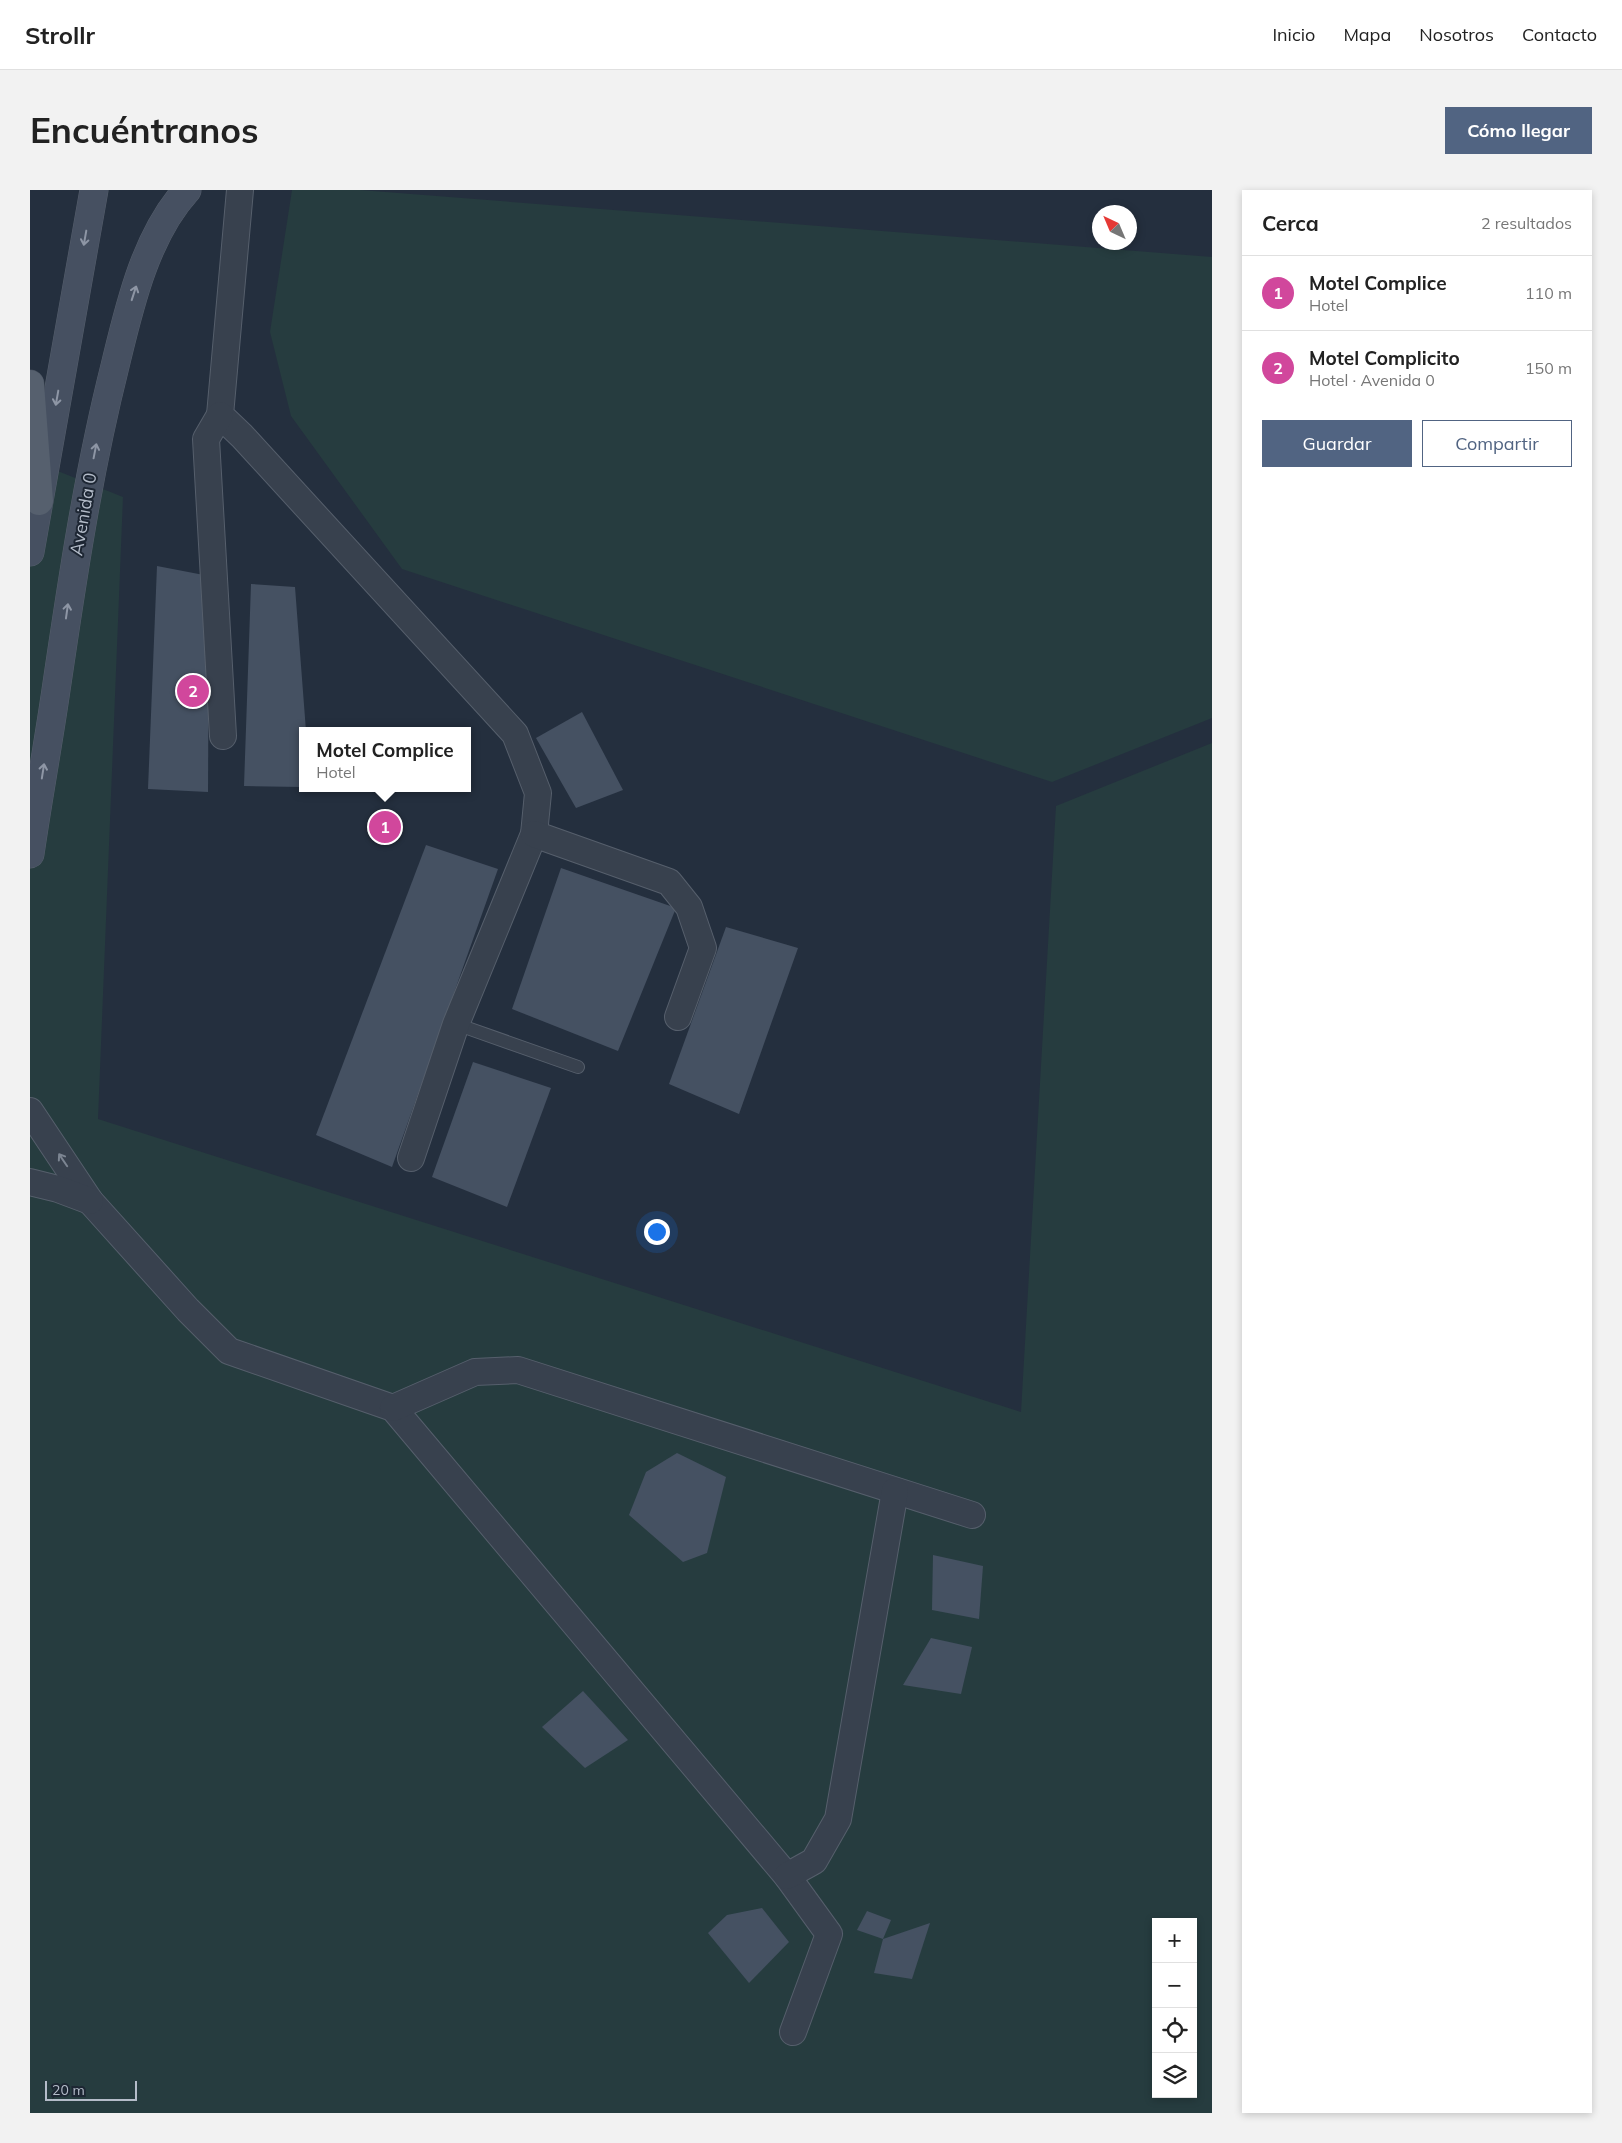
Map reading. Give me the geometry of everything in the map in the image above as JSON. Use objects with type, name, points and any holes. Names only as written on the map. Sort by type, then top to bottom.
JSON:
[{"type":"main road","points":[[30,552],[94,190]]},
{"type":"main road","name":"Avenida 0","points":[[30,854],[80,530],[99,427],[126,316],[142,268],[170,213],[187,190]]},
{"type":"main road","points":[[30,384],[39,501]]},
{"type":"street","points":[[222,736],[206,439],[220,415],[240,190]]},
{"type":"street","points":[[220,415],[242,436],[515,734],[538,793],[534,834],[456,1024],[411,1158]]},
{"type":"street","points":[[534,834],[669,882],[689,907],[703,948],[678,1017]]},
{"type":"street","points":[[30,1111],[90,1201],[188,1310],[228,1351],[394,1408],[787,1876],[829,1934],[793,2032]]},
{"type":"street","points":[[30,1182],[58,1189],[90,1201]]},
{"type":"street","points":[[394,1408],[475,1372],[518,1370],[972,1516]]},
{"type":"street","points":[[787,1876],[814,1861],[838,1819],[895,1491]]},
{"type":"lane","points":[[456,1024],[578,1067]]},
{"type":"green space","points":[[292,190],[360,190],[1092,248],[1092,250],[1123,250],[1212,257],[1212,718],[1052,782],[402,569],[291,416],[270,332]]},
{"type":"green space","points":[[30,460],[123,497],[98,1119],[1021,1412],[1056,806],[1212,743],[1212,2113],[30,2113]]},
{"type":"building","points":[[157,566],[209,576],[208,792],[148,789]]},
{"type":"building","points":[[251,584],[295,587],[306,727],[299,727],[299,787],[244,786]]},
{"type":"building","points":[[582,712],[623,790],[576,808],[536,738]]},
{"type":"building","points":[[426,845],[498,869],[392,1167],[316,1135]]},
{"type":"building","points":[[561,868],[676,908],[618,1051],[512,1009]]},
{"type":"building","points":[[726,927],[798,948],[739,1114],[669,1084]]},
{"type":"building","points":[[473,1062],[551,1088],[507,1207],[432,1177]]},
{"type":"building","points":[[677,1453],[726,1477],[707,1553],[683,1562],[629,1515],[646,1472]]},
{"type":"building","points":[[933,1555],[983,1566],[979,1619],[932,1610]]},
{"type":"building","points":[[931,1638],[972,1647],[961,1694],[903,1685]]},
{"type":"building","points":[[583,1691],[628,1740],[585,1768],[542,1727]]},
{"type":"building","points":[[762,1908],[789,1942],[749,1983],[708,1933],[727,1915]]},
{"type":"building","points":[[867,1911],[891,1920],[883,1939],[857,1930]]},
{"type":"building","points":[[930,1923],[912,1979],[874,1973],[883,1939]]},
{"type":"place","name":"Motel Complicito","points":[[193,691]]},
{"type":"place","name":"Motel Complice","points":[[385,827]]}]
